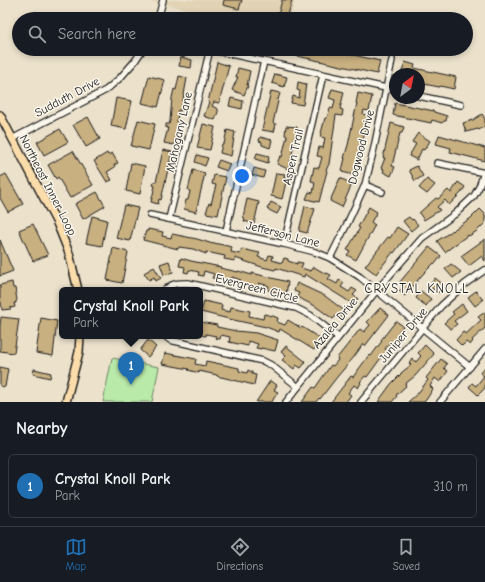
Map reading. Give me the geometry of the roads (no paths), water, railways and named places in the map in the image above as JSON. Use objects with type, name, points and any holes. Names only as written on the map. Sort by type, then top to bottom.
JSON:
[{"type":"main road","name":"Northeast Inner Loop","points":[[0,115],[57,223],[69,253],[77,287]]},
{"type":"main road","points":[[66,402],[79,352],[80,339]]},
{"type":"street","points":[[160,12],[163,0]]},
{"type":"street","name":"Sudduth Drive","points":[[12,139],[106,90],[125,72],[138,56]]},
{"type":"street","name":"Mahogany Lane","points":[[169,219],[207,56]]},
{"type":"street","points":[[241,56],[387,89]]},
{"type":"street","name":"Dogwood Drive","points":[[330,258],[348,224],[365,185],[387,89],[392,60]]},
{"type":"street","points":[[226,231],[264,61]]},
{"type":"street","name":"Aspen Trail","points":[[284,244],[323,74]]},
{"type":"street","points":[[425,97],[461,105]]},
{"type":"street","points":[[437,163],[484,173]]},
{"type":"street","name":"Azalea Drive","points":[[286,402],[297,386],[422,238],[456,214],[471,200],[479,188],[484,173]]},
{"type":"street","points":[[365,185],[382,192]]},
{"type":"street","name":"Jefferson Lane","points":[[150,215],[284,244],[315,252],[330,258],[377,290],[470,367]]},
{"type":"street","name":"Juniper Drive","points":[[361,402],[441,306],[485,270]]},
{"type":"street","name":"Evergreen Circle","points":[[168,287],[178,282],[188,283],[296,308],[310,315],[338,337]]},
{"type":"street","points":[[169,339],[263,361],[271,365],[297,386]]},
{"type":"street","points":[[440,402],[485,349]]},
{"type":"place","name":"Crystal Knoll Park","points":[[131,385]]},
{"type":"district","name":"CRYSTAL KNOLL","points":[[417,288]]}]
